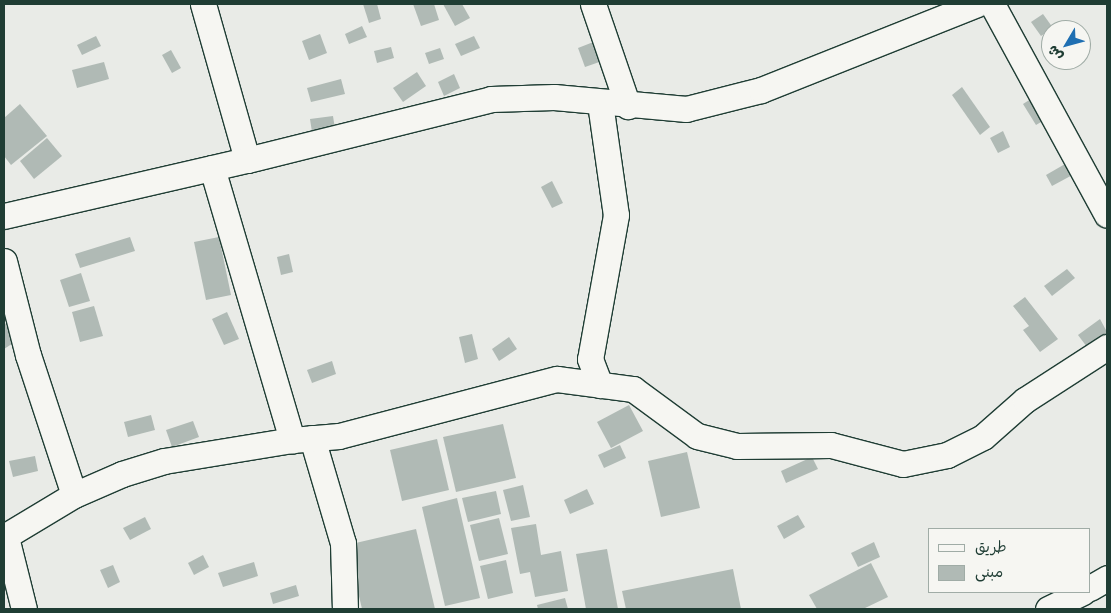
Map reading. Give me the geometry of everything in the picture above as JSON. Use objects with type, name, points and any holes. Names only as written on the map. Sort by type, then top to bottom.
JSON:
[{"type":"street","points":[[203,4],[246,160]]},
{"type":"street","points":[[593,4],[628,106]]},
{"type":"street","points":[[4,216],[246,160],[490,99],[554,97],[628,106],[686,108],[761,90],[977,4]]},
{"type":"street","points":[[992,4],[1107,214]]},
{"type":"street","points":[[600,103],[616,215],[590,359],[600,385]]},
{"type":"street","points":[[212,168],[302,439],[343,544],[345,609]]},
{"type":"street","points":[[4,261],[28,355],[74,495]]},
{"type":"street","points":[[24,609],[5,537],[74,495],[122,474],[164,461],[302,439],[339,436],[557,379],[633,389],[697,436],[737,446],[831,445],[903,464],[947,455],[983,437],[1024,400],[1107,347]]},
{"type":"street","points":[[1091,587],[1107,578]]},
{"type":"street","points":[[1048,609],[1081,593]]},
{"type":"building","points":[[363,4],[377,4],[381,19],[369,23]]},
{"type":"building","points":[[413,4],[434,4],[439,20],[421,26]]},
{"type":"building","points":[[443,4],[462,4],[470,18],[455,26]]},
{"type":"building","points":[[1043,14],[1047,20],[1041,20],[1041,36],[1031,22]]},
{"type":"building","points":[[362,26],[367,37],[349,44],[345,34]]},
{"type":"building","points":[[320,34],[327,53],[309,60],[302,41]]},
{"type":"building","points":[[96,36],[101,46],[82,55],[77,45]]},
{"type":"building","points":[[474,36],[480,48],[461,56],[455,44]]},
{"type":"building","points":[[601,39],[608,59],[585,67],[578,48]]},
{"type":"building","points":[[391,47],[394,58],[377,63],[374,51]]},
{"type":"building","points":[[440,48],[444,59],[429,64],[425,53]]},
{"type":"building","points":[[171,50],[181,68],[172,73],[162,55]]},
{"type":"building","points":[[104,62],[109,79],[77,88],[72,70]]},
{"type":"building","points":[[417,72],[426,86],[403,102],[393,88]]},
{"type":"building","points":[[454,74],[460,88],[444,96],[438,82]]},
{"type":"building","points":[[341,79],[345,94],[311,102],[307,88]]},
{"type":"building","points":[[962,87],[990,127],[980,135],[952,95]]},
{"type":"building","points":[[1034,97],[1048,118],[1036,125],[1023,104]]},
{"type":"building","points":[[20,104],[47,136],[11,165],[4,156],[4,118]]},
{"type":"building","points":[[333,116],[335,129],[312,132],[310,119]]},
{"type":"building","points":[[1003,131],[1010,147],[998,153],[990,138]]},
{"type":"building","points":[[47,138],[62,156],[34,179],[20,161]]},
{"type":"building","points":[[1072,160],[1078,172],[1052,186],[1046,175]]},
{"type":"building","points":[[552,181],[563,203],[552,208],[541,187]]},
{"type":"building","points":[[130,237],[135,251],[80,268],[75,254]]},
{"type":"building","points":[[219,237],[231,295],[206,300],[194,242]]},
{"type":"building","points":[[289,254],[293,272],[281,275],[277,257]]},
{"type":"building","points":[[1067,269],[1075,278],[1052,296],[1044,286]]},
{"type":"building","points":[[81,273],[90,301],[69,307],[60,280]]},
{"type":"building","points":[[1025,297],[1058,339],[1040,352],[1023,330],[1029,326],[1013,306]]},
{"type":"building","points":[[94,306],[103,336],[80,342],[72,312]]},
{"type":"building","points":[[227,312],[239,339],[224,345],[212,319]]},
{"type":"building","points":[[1100,319],[1107,332],[1087,347],[1078,335]]},
{"type":"building","points":[[4,321],[15,342],[4,349]]},
{"type":"building","points":[[472,334],[478,359],[465,363],[459,337]]},
{"type":"building","points":[[509,337],[517,349],[499,361],[492,349]]},
{"type":"building","points":[[332,361],[336,374],[312,383],[307,370]]},
{"type":"building","points":[[629,405],[643,431],[611,448],[597,422]]},
{"type":"building","points":[[151,415],[155,430],[128,437],[124,422]]},
{"type":"building","points":[[193,421],[199,437],[172,447],[166,430]]},
{"type":"building","points":[[503,424],[516,478],[456,492],[443,437]]},
{"type":"building","points":[[437,439],[449,490],[402,501],[390,450]]},
{"type":"building","points":[[620,445],[626,458],[604,468],[598,455]]},
{"type":"building","points":[[687,452],[700,508],[661,517],[648,461]]},
{"type":"building","points":[[35,456],[38,471],[13,477],[9,461]]},
{"type":"building","points":[[812,457],[818,469],[786,483],[781,471]]},
{"type":"building","points":[[523,485],[530,517],[511,521],[503,490]]},
{"type":"building","points":[[587,489],[594,504],[570,514],[564,500]]},
{"type":"building","points":[[496,491],[501,514],[468,522],[462,498]]},
{"type":"building","points":[[457,498],[480,598],[445,606],[422,507]]},
{"type":"building","points":[[798,515],[805,527],[784,539],[777,526]]},
{"type":"building","points":[[145,517],[151,529],[130,540],[123,528]]},
{"type":"building","points":[[499,518],[508,554],[479,561],[470,525]]},
{"type":"building","points":[[536,524],[541,555],[561,551],[568,591],[535,597],[530,572],[520,574],[511,528]]},
{"type":"building","points":[[416,529],[435,609],[362,609],[347,545]]},
{"type":"building","points":[[874,542],[880,557],[858,567],[851,553]]},
{"type":"building","points":[[607,549],[618,609],[586,609],[576,554]]},
{"type":"building","points":[[203,555],[209,567],[194,575],[188,563]]},
{"type":"building","points":[[506,560],[513,593],[488,599],[480,566]]},
{"type":"building","points":[[254,562],[258,576],[223,587],[218,573]]},
{"type":"building","points":[[871,563],[888,597],[863,609],[817,609],[809,595]]},
{"type":"building","points":[[113,565],[120,582],[108,588],[100,570]]},
{"type":"building","points":[[733,569],[741,609],[626,609],[622,591]]},
{"type":"building","points":[[296,585],[299,596],[273,604],[270,593]]},
{"type":"building","points":[[565,598],[568,609],[538,609],[537,605]]}]
